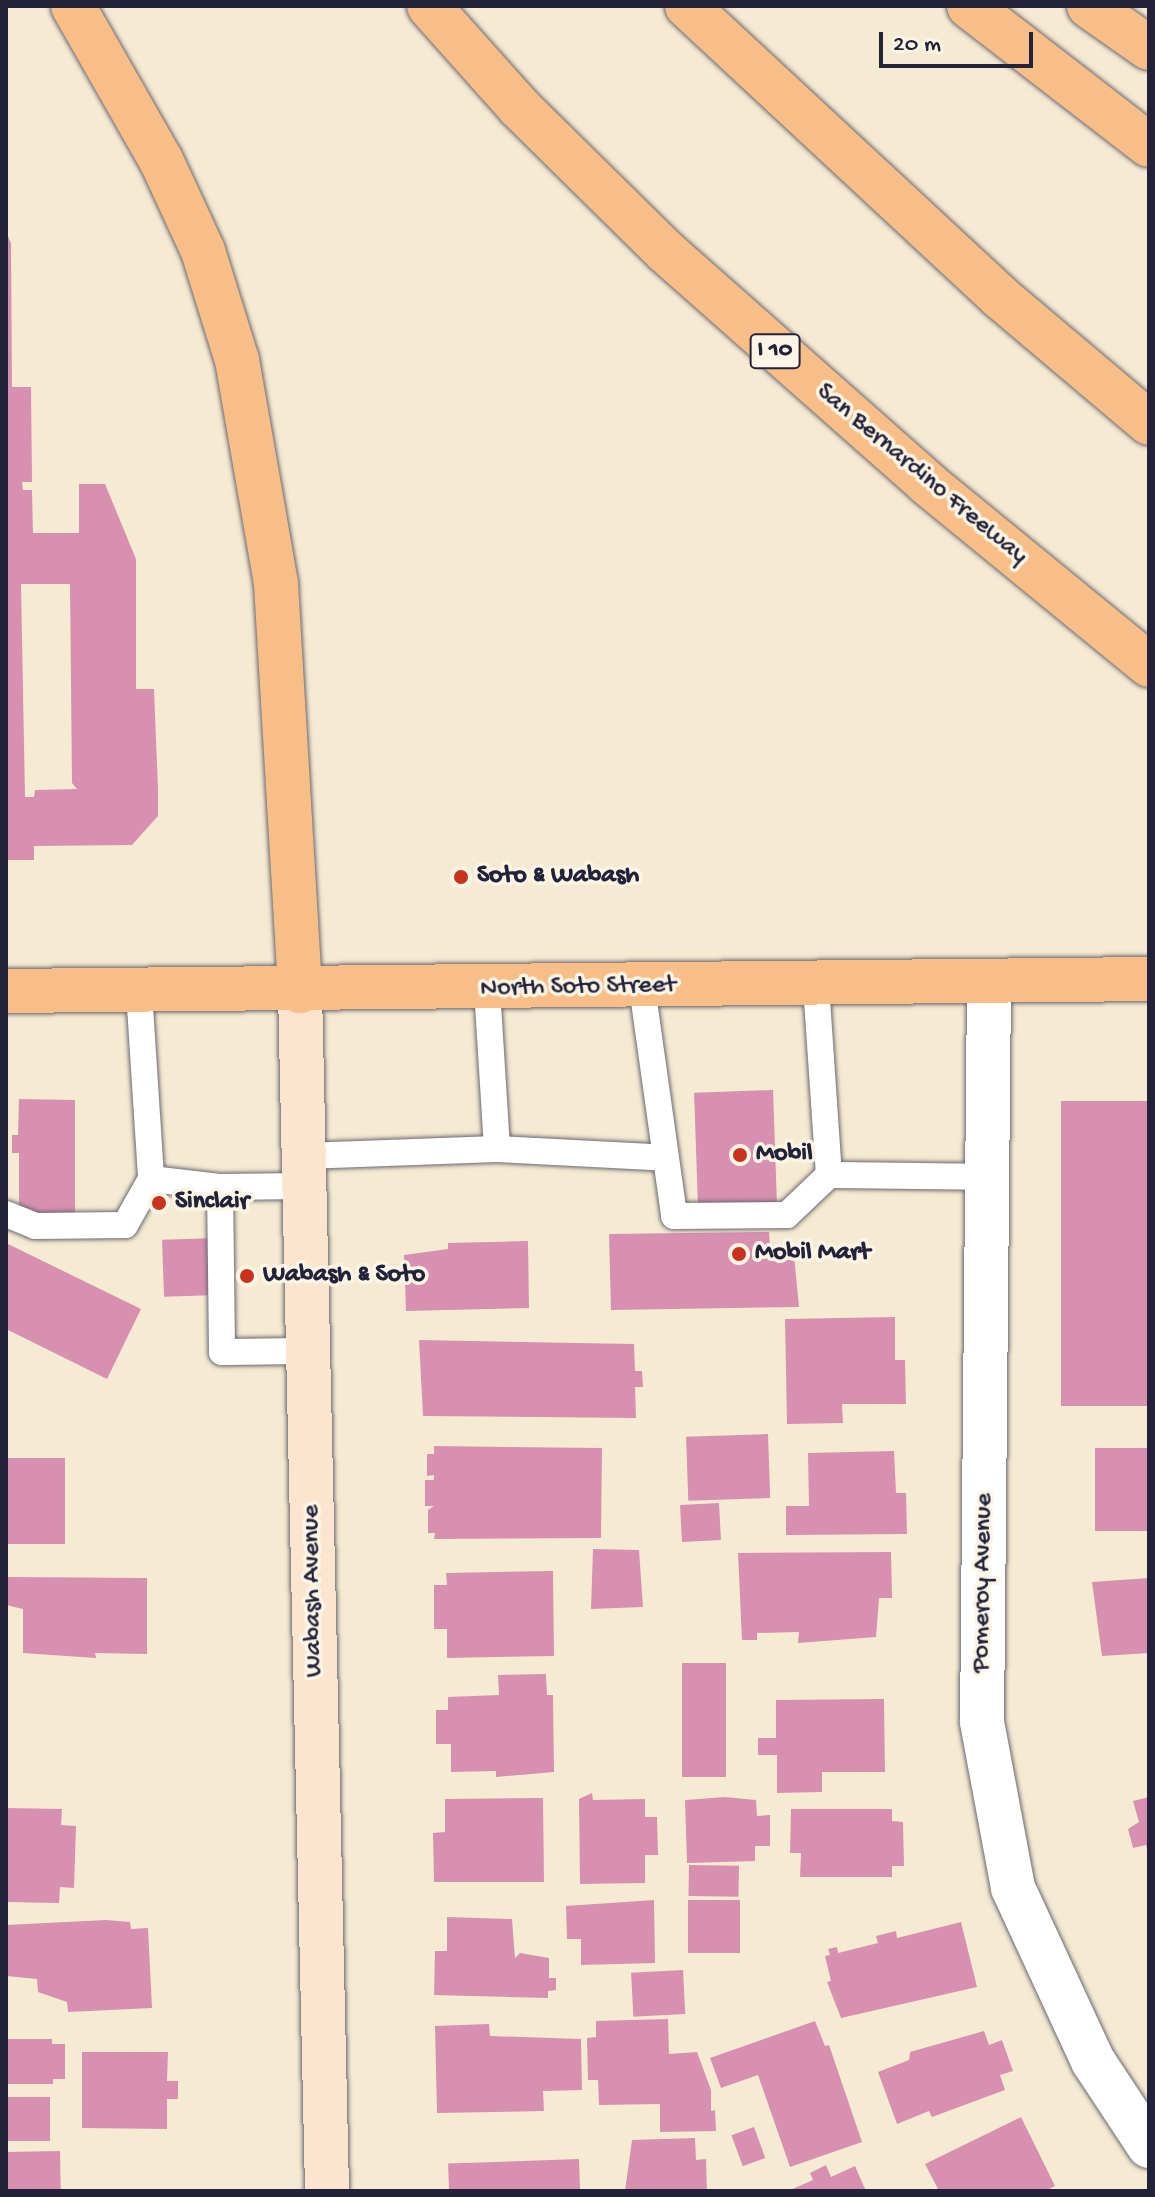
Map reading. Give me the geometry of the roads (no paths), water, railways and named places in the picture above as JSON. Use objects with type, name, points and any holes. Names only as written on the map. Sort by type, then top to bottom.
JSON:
[{"type":"main road","points":[[73,6],[161,160],[203,251],[237,360],[276,584],[300,991]]},
{"type":"main road","name":"San Bernardino Freeway","points":[[429,6],[519,107],[665,251],[928,484],[1149,665]]},
{"type":"main road","points":[[687,6],[908,215],[1149,423]]},
{"type":"main road","points":[[969,6],[1149,145]]},
{"type":"main road","points":[[1089,6],[1149,48]]},
{"type":"main road","name":"North Soto Street","points":[[6,991],[300,991],[1149,979]]},
{"type":"street","name":"Pomeroy Avenue","points":[[989,983],[982,1722],[1013,1888],[1093,2061],[1149,2146]]},
{"type":"street","name":"Wabash Avenue","points":[[300,991],[327,2191]]},
{"type":"lane","points":[[816,985],[829,1175]]},
{"type":"lane","points":[[642,987],[674,1216],[787,1215],[829,1175],[987,1177]]},
{"type":"lane","points":[[487,989],[497,1149]]},
{"type":"lane","points":[[6,1214],[35,1226],[125,1225],[151,1179],[139,991]]},
{"type":"lane","points":[[151,1179],[220,1187],[304,1171],[497,1149],[666,1158]]},
{"type":"lane","points":[[220,1187],[222,1352],[308,1351]]},
{"type":"place","name":"Soto & Wabash","points":[[461,877]]},
{"type":"place","name":"Mobil","points":[[740,1155]]},
{"type":"place","name":"Sinclair","points":[[159,1203]]},
{"type":"place","name":"Mobil Mart","points":[[739,1254]]},
{"type":"place","name":"Wabash & Soto","points":[[247,1276]]}]
